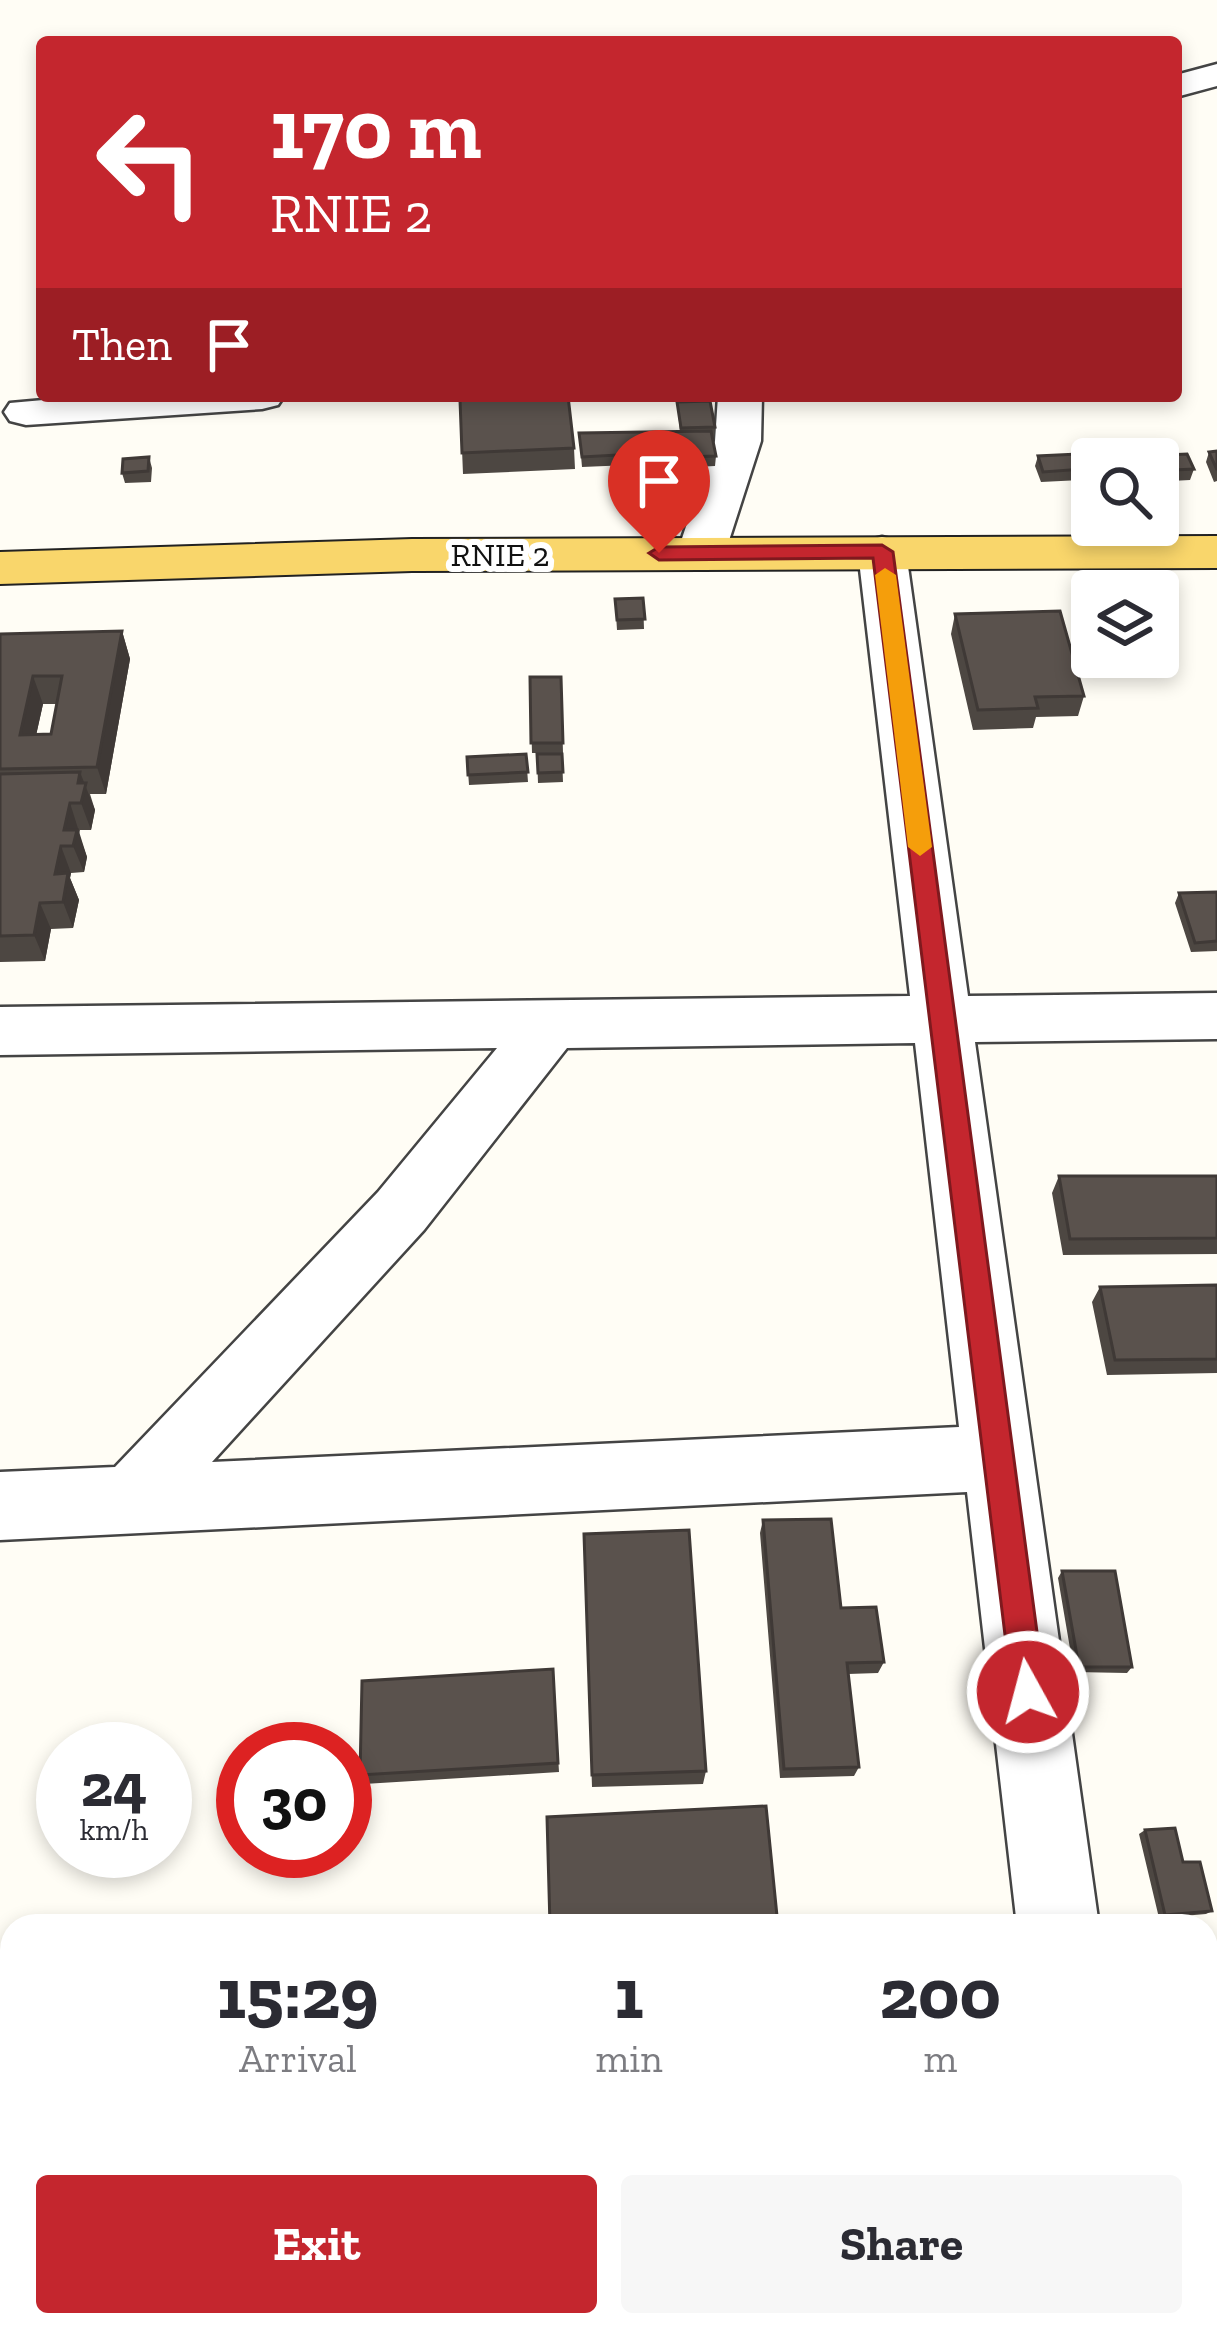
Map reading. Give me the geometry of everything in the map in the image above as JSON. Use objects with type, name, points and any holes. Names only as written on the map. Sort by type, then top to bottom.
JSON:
[{"type":"main road","name":"RNIE 2","points":[[0,568],[412,555],[1217,552]]},
{"type":"street","points":[[1182,84],[1217,75]]},
{"type":"street","points":[[25,409],[203,402]]},
{"type":"street","points":[[701,553],[738,441],[740,402]]},
{"type":"street","points":[[882,552],[1056,1914]]},
{"type":"street","points":[[0,1031],[1217,1016]]},
{"type":"street","points":[[132,1499],[401,1211],[554,1021]]},
{"type":"street","points":[[0,1506],[998,1459]]},
{"type":"building","points":[[460,402],[569,402],[574,448],[462,453]]},
{"type":"building","points":[[677,402],[710,402],[715,427],[681,428]]},
{"type":"building","points":[[711,431],[716,456],[654,458],[653,453],[582,457],[579,433]]},
{"type":"building","points":[[1071,454],[1071,470],[1043,472],[1038,456]]},
{"type":"building","points":[[1179,454],[1187,454],[1194,469],[1179,470]]},
{"type":"building","points":[[149,457],[148,471],[122,473],[123,459]]},
{"type":"building","points":[[643,598],[645,619],[617,620],[615,599]]},
{"type":"building","points":[[1060,611],[1071,650],[1071,678],[1079,678],[1084,696],[1035,697],[1038,708],[978,710],[955,614]]},
{"type":"building","points":[[122,631],[97,767],[0,769],[0,634]],"holes":[[[33,676],[62,676],[51,734],[20,735]]]},
{"type":"building","points":[[530,677],[561,677],[563,743],[531,743]]},
{"type":"building","points":[[526,754],[528,772],[468,775],[467,757]]},
{"type":"building","points":[[537,754],[562,754],[563,772],[538,773]]},
{"type":"building","points":[[80,772],[78,783],[86,783],[81,803],[70,803],[64,830],[77,830],[73,846],[61,846],[55,874],[68,873],[63,902],[40,903],[34,935],[0,936],[0,774]]},
{"type":"building","points":[[1217,892],[1217,941],[1195,943],[1179,893]]},
{"type":"building","points":[[1059,1176],[1217,1176],[1217,1238],[1070,1239]]},
{"type":"building","points":[[1217,1285],[1217,1359],[1115,1360],[1100,1287]]},
{"type":"building","points":[[831,1519],[841,1608],[876,1607],[884,1662],[847,1663],[859,1767],[784,1769],[763,1520]]},
{"type":"building","points":[[689,1530],[706,1771],[592,1775],[584,1534]]},
{"type":"building","points":[[1062,1571],[1115,1571],[1132,1667],[1079,1667]]},
{"type":"building","points":[[553,1669],[558,1763],[372,1774],[372,1722],[361,1722],[362,1681]]},
{"type":"building","points":[[766,1806],[777,1914],[550,1914],[547,1817]]},
{"type":"building","points":[[1175,1828],[1183,1862],[1200,1862],[1212,1911],[1165,1914],[1145,1830]]},
{"type":"slow traffic","points":[[885,575],[920,847]]},
{"type":"route","points":[[659,553],[882,552],[1028,1692]]}]
